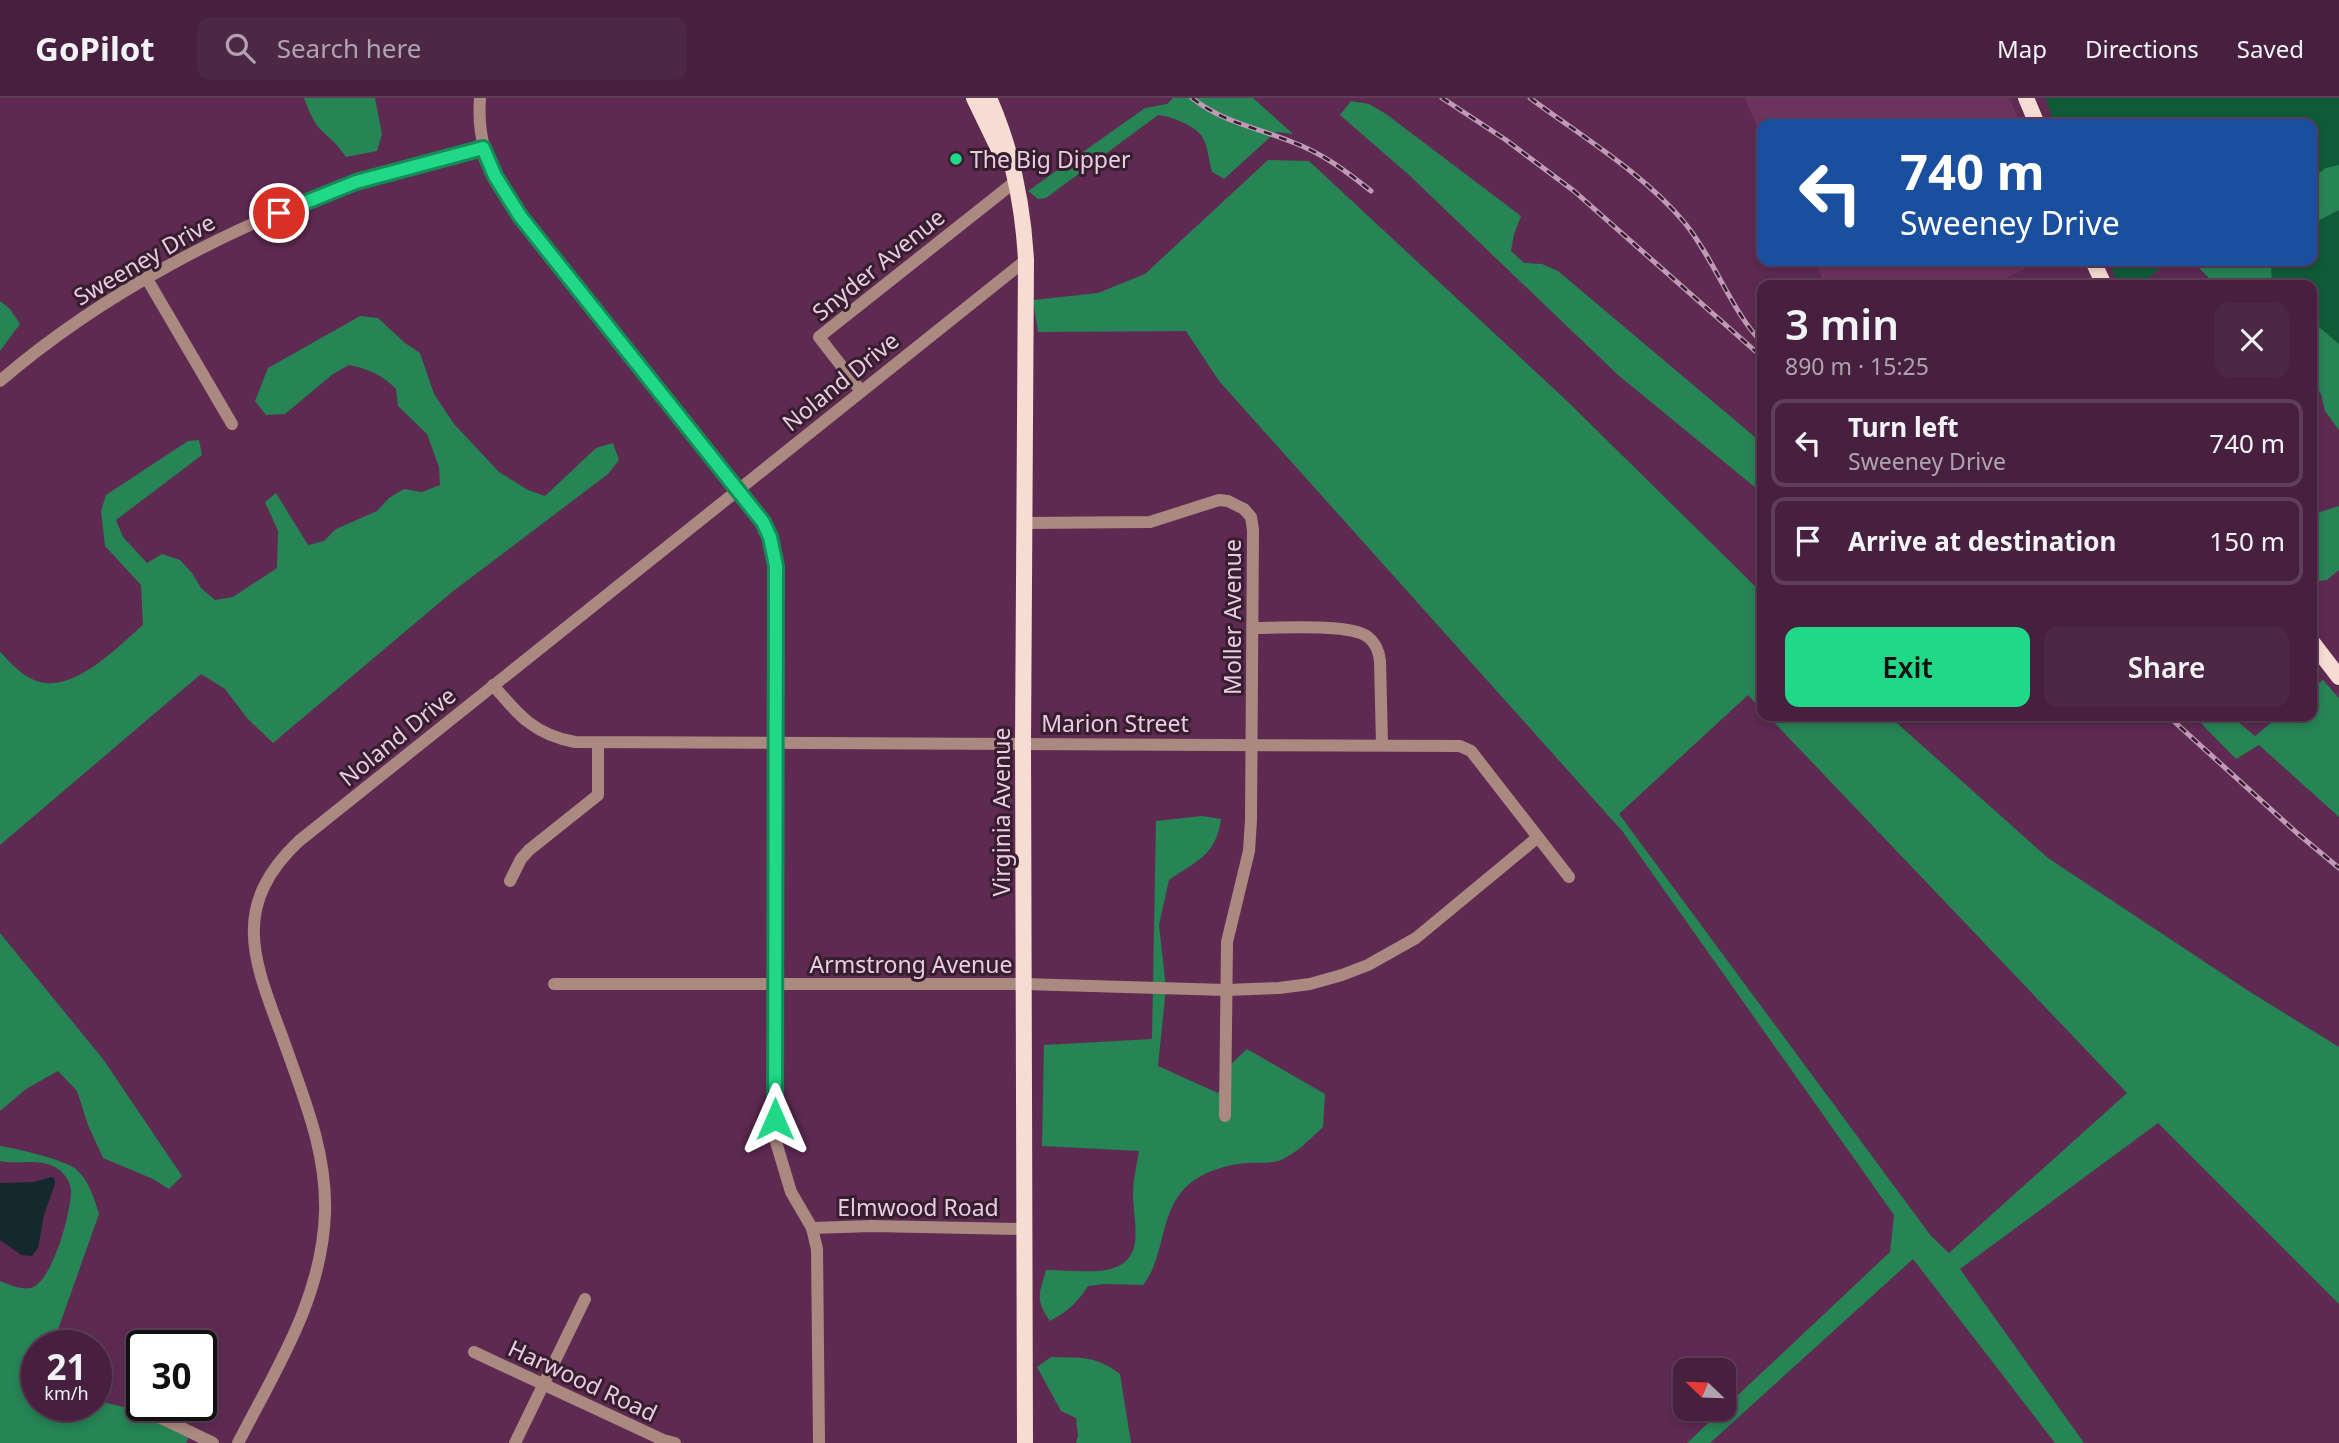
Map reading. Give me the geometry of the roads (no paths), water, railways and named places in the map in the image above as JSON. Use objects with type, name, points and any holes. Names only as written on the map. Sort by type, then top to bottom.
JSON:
[{"type":"main road","name":"Virginia Avenue","points":[[974,98],[1016,181]]},
{"type":"main road","name":"Virginia Avenue","points":[[989,98],[1002,127],[1016,181],[1024,225],[1026,260],[1023,744],[1024,1443]]},
{"type":"main road","points":[[2026,98],[2035,119]]},
{"type":"main road","points":[[2317,648],[2339,677]]},
{"type":"street","points":[[480,98],[479,125],[483,148],[495,176],[520,216],[738,489],[763,522],[775,552],[776,1142],[791,1192],[812,1228],[819,1272],[819,1443]]},
{"type":"street","name":"Sweeney Drive","points":[[0,381],[75,324],[147,279],[227,235],[356,182],[483,148]]},
{"type":"street","name":"Snyder Avenue","points":[[861,391],[819,337],[1016,181]]},
{"type":"street","name":"Noland Drive","points":[[238,1443],[300,1322],[311,1296],[323,1247],[324,1174],[317,1136],[255,961],[254,926],[261,891],[282,857],[1026,260]]},
{"type":"street","points":[[147,279],[232,424]]},
{"type":"street","name":"Moller Avenue","points":[[1024,523],[1135,524],[1167,518],[1219,500],[1237,505],[1251,517],[1253,628],[1249,851],[1227,943],[1225,1116]]},
{"type":"street","points":[[1253,628],[1344,629],[1361,632],[1370,638],[1379,653],[1380,661],[1382,744]]},
{"type":"street","name":"Marion Street","points":[[493,685],[513,709],[542,733],[559,739],[598,743],[1382,744],[1466,747],[1569,877]]},
{"type":"street","points":[[510,881],[521,859],[529,850],[598,795],[598,743]]},
{"type":"street","name":"Armstrong Avenue","points":[[554,984],[1024,985],[1226,990],[1310,984],[1368,965],[1416,938],[1538,837]]},
{"type":"street","name":"Elmwood Road","points":[[812,1228],[872,1226],[1024,1229]]},
{"type":"street","points":[[515,1443],[585,1299]]},
{"type":"street","name":"Harwood Road","points":[[474,1352],[674,1443]]},
{"type":"street","points":[[168,1421],[214,1443]]},
{"type":"railway","points":[[1192,98],[1228,119],[1313,151],[1371,191]]},
{"type":"railway","points":[[1442,98],[1506,140],[1574,191],[1757,353]]},
{"type":"railway","points":[[1530,98],[1631,171],[1668,204],[1695,237],[1740,314],[1757,337]]},
{"type":"railway","points":[[2174,721],[2339,868]]},
{"type":"place","name":"The Big Dipper","points":[[956,159]]}]
